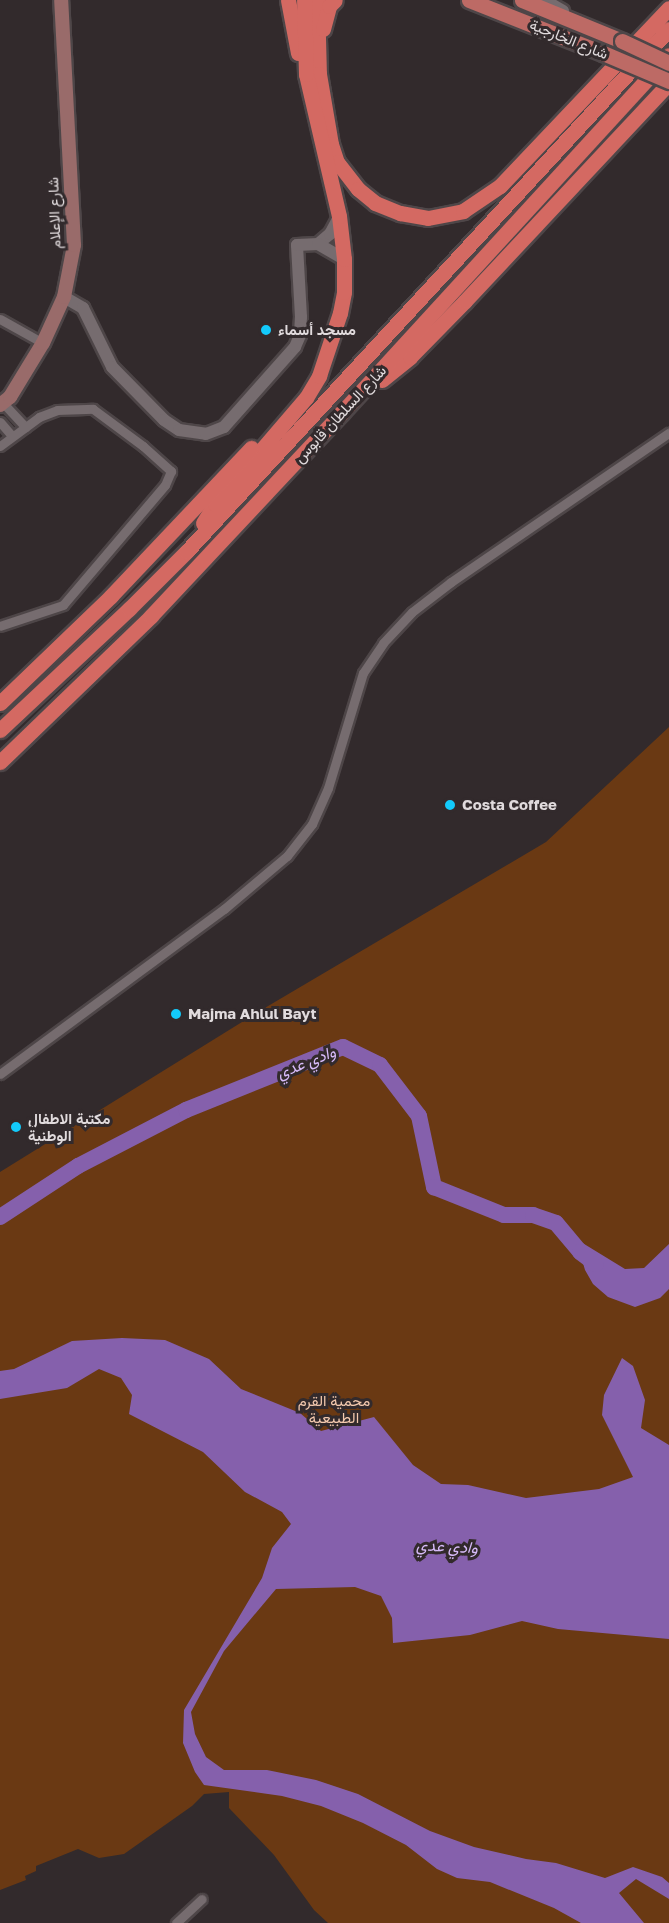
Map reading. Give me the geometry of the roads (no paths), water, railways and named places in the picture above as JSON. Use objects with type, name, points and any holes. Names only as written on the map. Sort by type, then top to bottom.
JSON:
[{"type":"highway","points":[[288,0],[296,47],[313,74]]},
{"type":"highway","points":[[186,552],[215,504],[306,398],[328,352],[344,292],[344,259],[339,216],[313,74],[304,0]]},
{"type":"highway","points":[[317,0],[313,74],[337,162],[347,177],[375,203],[400,213],[428,218],[463,211],[484,199],[500,186],[669,8]]},
{"type":"highway","points":[[313,74],[325,17],[335,0]]},
{"type":"highway","points":[[616,63],[668,0]]},
{"type":"highway","name":"شارع السلطان قابوس","points":[[0,730],[186,552],[669,29]]},
{"type":"highway","name":"شارع السلطان قابوس","points":[[0,762],[151,616],[342,412],[669,55]]},
{"type":"highway","points":[[342,412],[410,357],[669,82]]},
{"type":"highway","points":[[0,703],[111,596],[249,450],[292,402],[328,352]]},
{"type":"highway","points":[[0,723],[52,682]]},
{"type":"main road","name":"شارع الخارجية","points":[[469,0],[669,82]]},
{"type":"main road","name":"شارع الخارجية","points":[[522,0],[669,63]]},
{"type":"main road","name":"شارع الإعلام","points":[[2,404],[10,397],[43,343],[64,297],[74,244],[62,3]]},
{"type":"street","points":[[544,0],[603,33]]},
{"type":"street","points":[[318,244],[330,234],[339,216]]},
{"type":"street","points":[[64,297],[83,308],[112,367],[164,420],[179,430],[206,434],[224,427],[295,347],[300,335],[301,317],[297,245],[318,244],[344,259]]},
{"type":"street","points":[[0,319],[43,343]]},
{"type":"street","points":[[2,404],[25,427]]},
{"type":"street","points":[[0,446],[25,427],[57,410],[93,409],[151,452],[171,471],[165,485],[63,605],[0,626]]},
{"type":"street","points":[[0,422],[12,436]]},
{"type":"street","points":[[0,1074],[224,909],[287,856],[312,824],[328,788],[363,673],[382,643],[412,612],[451,582],[669,433]]},
{"type":"street","points":[[176,1923],[202,1899]]},
{"type":"water","points":[[576,1239],[625,1269],[644,1268],[669,1244],[669,1289],[660,1298],[635,1307],[608,1297],[593,1284],[585,1270]]},
{"type":"water","points":[[122,1338],[165,1340],[209,1359],[241,1389],[300,1413],[321,1431],[374,1417],[413,1465],[441,1484],[468,1485],[526,1498],[599,1489],[633,1477],[602,1415],[604,1395],[622,1358],[633,1366],[645,1400],[641,1428],[669,1445],[669,1639],[558,1629],[522,1621],[470,1635],[393,1643],[392,1618],[381,1596],[355,1587],[276,1589],[224,1651],[191,1712],[195,1734],[206,1757],[224,1770],[267,1770],[316,1780],[358,1794],[430,1831],[474,1847],[526,1859],[556,1863],[605,1878],[633,1867],[662,1877],[669,1883],[669,1899],[636,1879],[619,1893],[644,1923],[581,1923],[554,1908],[490,1882],[457,1878],[437,1869],[406,1845],[363,1823],[321,1806],[282,1796],[204,1785],[195,1772],[183,1743],[184,1710],[262,1578],[272,1548],[291,1524],[282,1512],[245,1492],[203,1452],[129,1414],[132,1395],[121,1378],[99,1369],[67,1388],[0,1399],[0,1371],[14,1369],[72,1341]]},
{"type":"waterway","name":"وادي عدي","points":[[0,1217],[78,1166],[186,1110],[343,1047],[380,1065],[419,1116],[434,1187],[504,1215],[533,1215],[556,1223],[580,1252],[596,1264]]},
{"type":"place","name":"مسجد أسماء","points":[[266,330]]},
{"type":"place","name":"Costa Coffee","points":[[450,805]]},
{"type":"place","name":"Majma Ahlul Bayt","points":[[176,1014]]},
{"type":"place","name":"مكتبة الاطفال الوطنية","points":[[16,1127]]},
{"type":"park label","name":"محمية القرم الطبيعية","points":[[334,1408]]}]
